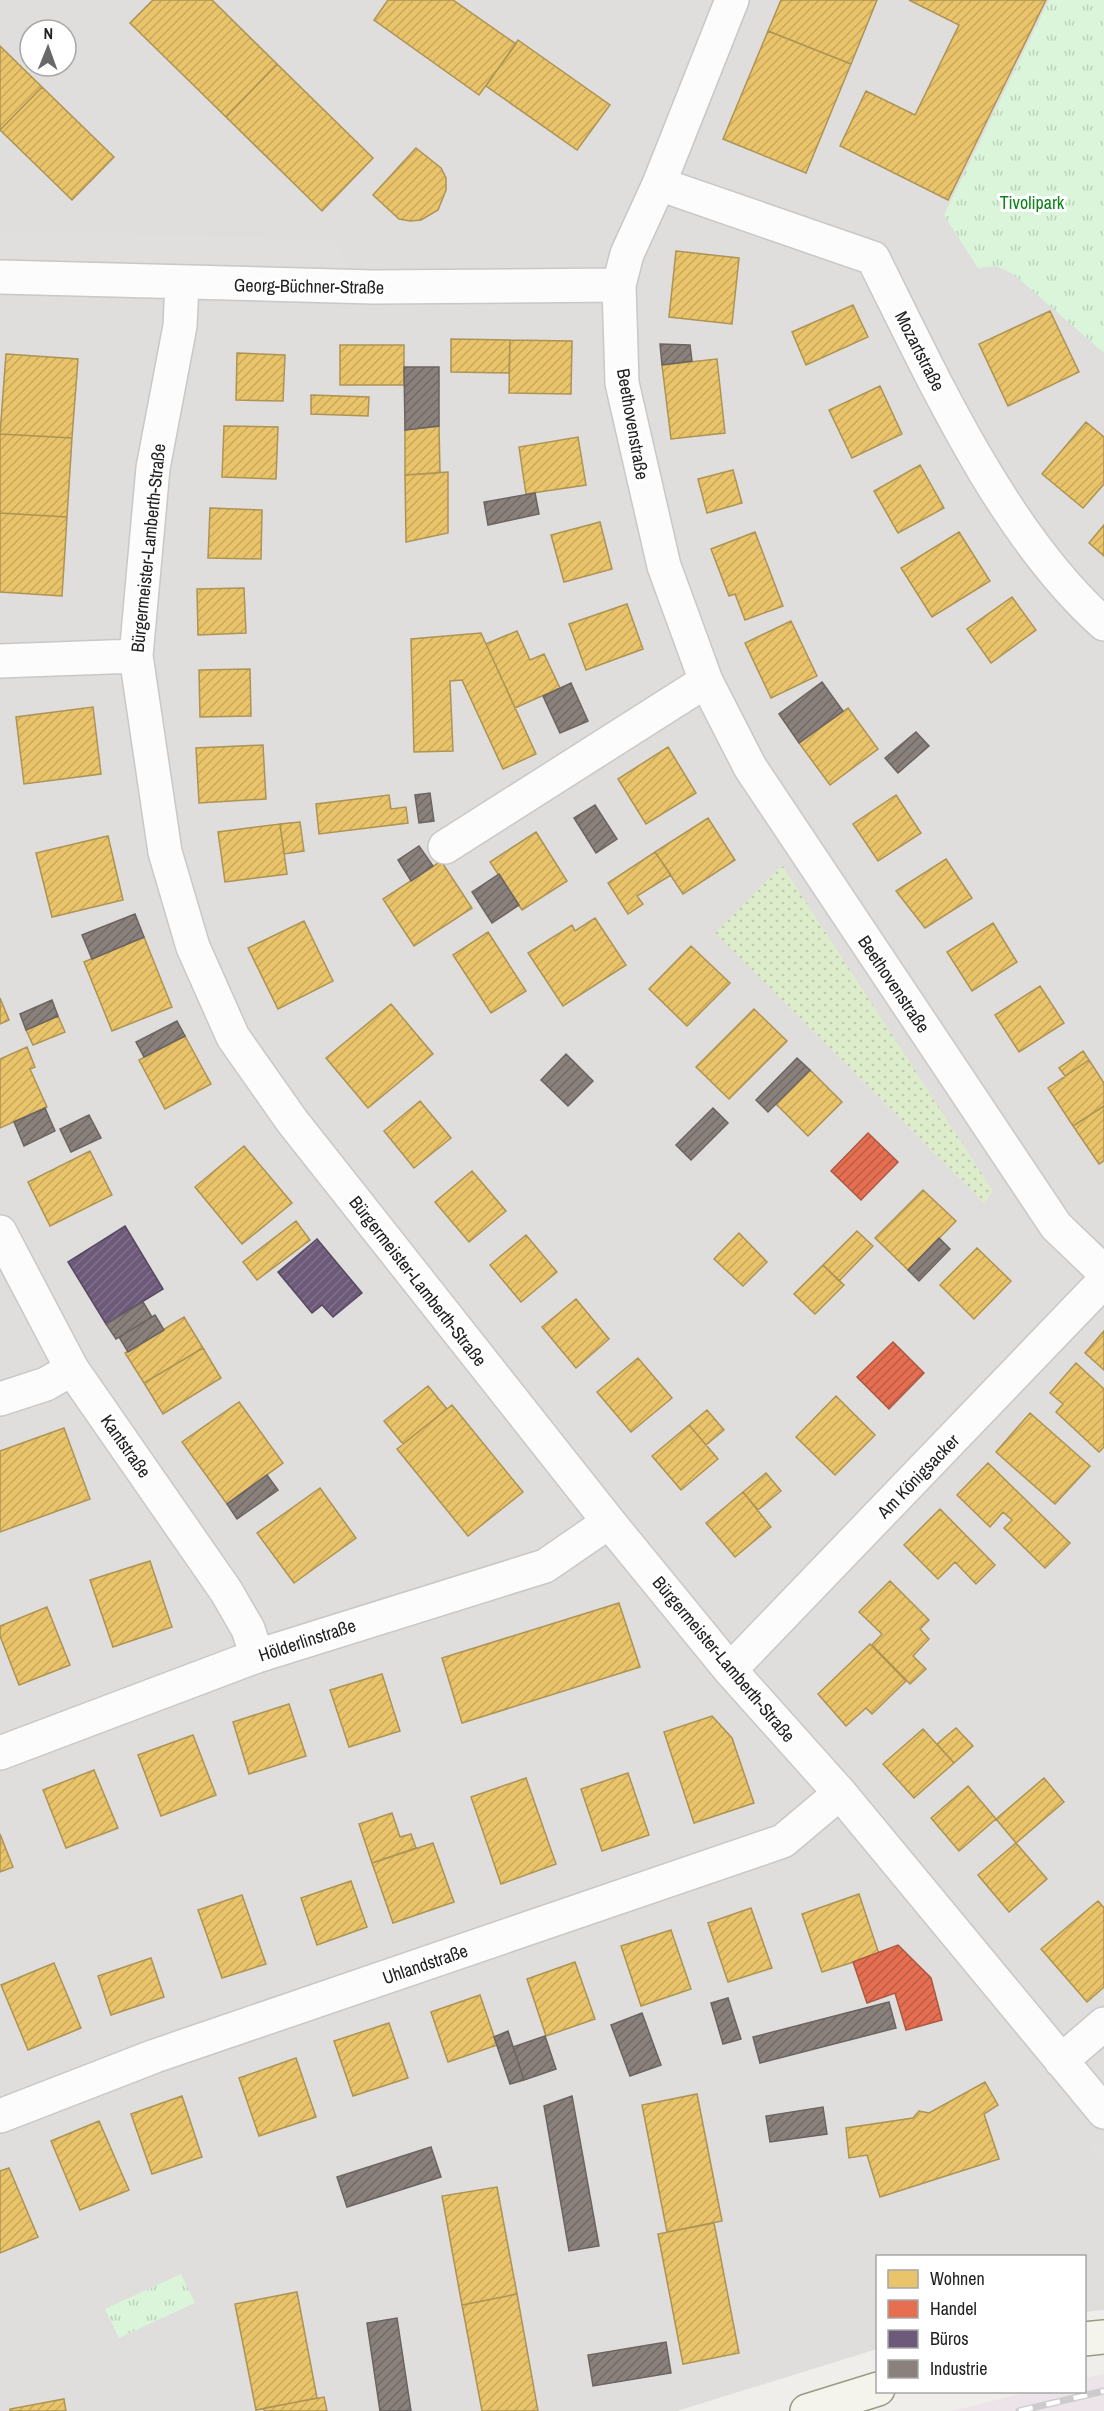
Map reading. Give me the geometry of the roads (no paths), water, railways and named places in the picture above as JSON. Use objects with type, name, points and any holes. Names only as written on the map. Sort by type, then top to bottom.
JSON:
[{"type":"main road","points":[[1086,2339],[1104,2337]]},
{"type":"main road","points":[[807,2411],[876,2390]]},
{"type":"street","name":"Beethovenstraße","points":[[732,0],[660,184],[627,254],[619,285],[622,383],[664,566],[706,681],[750,767],[791,832],[1056,1226],[1104,1272]]},
{"type":"street","name":"Mozartstraße","points":[[660,184],[873,258],[935,383],[1007,507],[1082,605],[1104,624]]},
{"type":"street","name":"Georg-Büchner-Straße","points":[[0,277],[182,284],[373,287],[619,285]]},
{"type":"street","name":"Bürgermeister-Lamberth-Straße","points":[[182,284],[180,326],[153,468],[136,656],[165,852],[194,947],[234,1037],[292,1121],[609,1522],[730,1670],[840,1793],[1104,2112]]},
{"type":"street","points":[[0,662],[136,656]]},
{"type":"street","points":[[445,847],[706,681]]},
{"type":"street","name":"Kantstraße","points":[[0,1232],[72,1369],[226,1591],[248,1629],[257,1656]]},
{"type":"street","name":"Am Königsacker","points":[[730,1670],[1104,1281]]},
{"type":"street","points":[[0,1399],[46,1384],[72,1369]]},
{"type":"street","name":"Hölderlinstraße","points":[[0,1753],[257,1656],[545,1566],[609,1522]]},
{"type":"street","name":"Uhlandstraße","points":[[0,2116],[155,2056],[783,1841],[840,1793]]},
{"type":"street","points":[[1061,2061],[1104,2024]]},
{"type":"railway","points":[[1019,2411],[1104,2391]]},
{"type":"park label","name":"Tivolipark","points":[[1032,202]]}]
